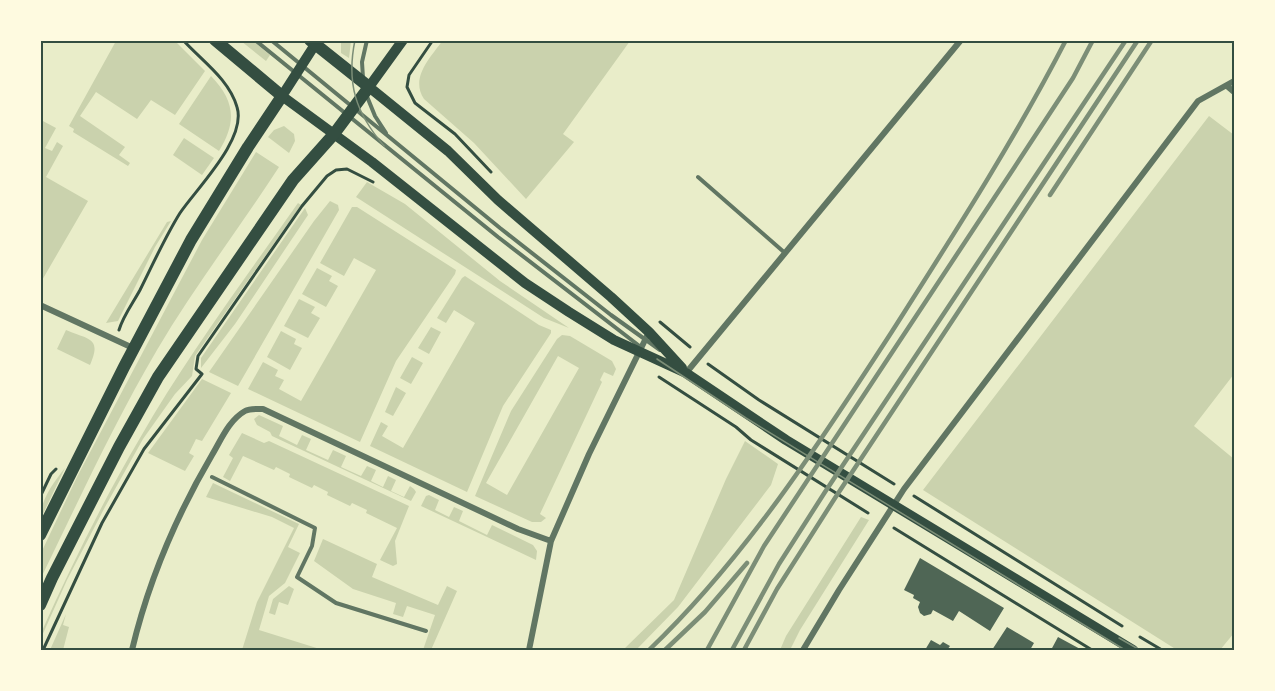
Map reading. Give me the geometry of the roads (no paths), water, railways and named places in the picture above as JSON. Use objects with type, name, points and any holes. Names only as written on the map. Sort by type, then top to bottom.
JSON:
[{"type":"main road","points":[[215,40],[282,96],[372,162],[525,283],[615,340],[643,342],[673,358],[686,373]]},
{"type":"main road","points":[[40,605],[51,578],[113,457],[158,377],[293,180],[334,135],[403,40]]},
{"type":"main road","points":[[40,535],[191,240],[299,70],[314,42],[366,88],[448,151],[498,200],[611,297],[657,359],[686,373],[786,440],[1133,651]]},
{"type":"street","points":[[686,373],[961,40]]},
{"type":"street","points":[[803,651],[810,635],[893,505],[1198,102],[1234,81]]},
{"type":"street","points":[[1227,86],[1234,92]]},
{"type":"street","points":[[40,305],[134,349]]},
{"type":"street","points":[[529,651],[551,541],[643,342]]},
{"type":"street","points":[[132,651],[148,590],[160,557],[184,506],[224,434],[235,418],[247,409],[263,409],[518,529],[551,541]]},
{"type":"lane","points":[[255,40],[299,70],[351,112],[554,282],[643,342]]},
{"type":"lane","points":[[271,40],[299,70],[351,112],[390,138],[643,342]]},
{"type":"lane","points":[[367,40],[362,62],[366,88],[375,116],[390,138]]},
{"type":"lane","points":[[698,177],[785,253]]},
{"type":"lane","points":[[212,477],[315,528],[312,546],[297,577],[336,603],[426,631]]},
{"type":"tram line","points":[[355,40],[352,70],[356,97],[366,122],[384,146]]},
{"type":"tram line","points":[[657,359],[746,418],[1125,650]]},
{"type":"tram line","points":[[1119,638],[1140,650]]},
{"type":"railway","points":[[649,650],[684,615],[749,539],[808,458],[959,225],[1004,152],[1066,40]]},
{"type":"railway","points":[[707,650],[764,546],[1073,78],[1093,40]]},
{"type":"railway","points":[[732,650],[779,564],[825,492],[1126,40]]},
{"type":"railway","points":[[744,650],[777,589],[835,498],[1138,40]]},
{"type":"railway","points":[[1050,195],[1152,40]]},
{"type":"railway","points":[[665,650],[705,612],[747,563]]}]
